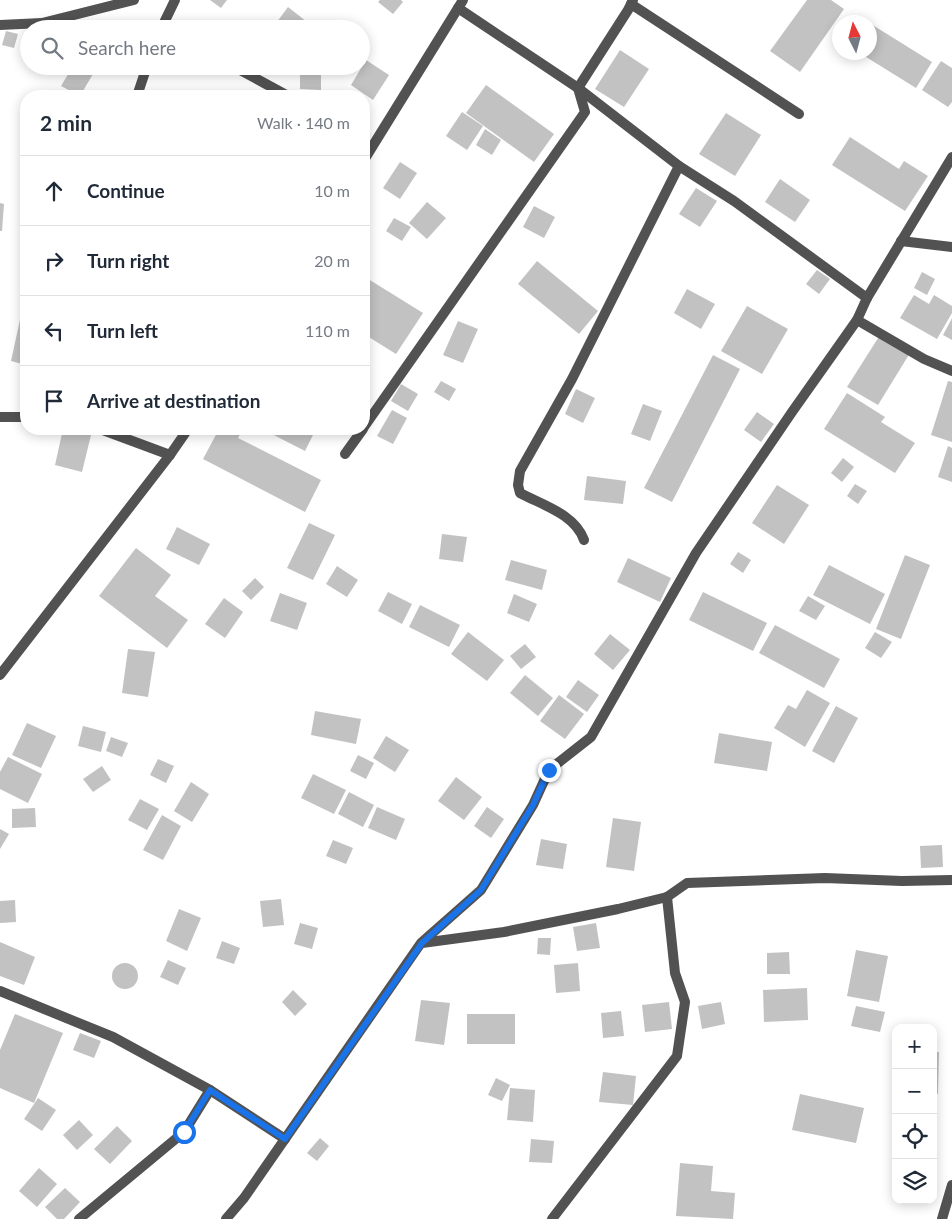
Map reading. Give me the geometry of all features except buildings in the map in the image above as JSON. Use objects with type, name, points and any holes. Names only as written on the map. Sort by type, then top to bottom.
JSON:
[{"type":"street","points":[[54,20],[134,0]]},
{"type":"street","points":[[166,20],[176,0]]},
{"type":"street","points":[[370,418],[585,112],[578,88],[632,2],[799,114]]},
{"type":"street","points":[[370,150],[460,4],[578,88],[679,166],[734,201],[867,298]]},
{"type":"street","points":[[0,25],[20,24]]},
{"type":"street","points":[[139,90],[144,75]]},
{"type":"street","points":[[250,75],[277,90]]},
{"type":"street","points":[[370,141],[374,143]]},
{"type":"street","points":[[226,1219],[244,1198],[422,943],[481,890],[533,805],[549,770],[591,737],[696,553],[857,320],[867,298],[952,157]]},
{"type":"street","points":[[584,540],[582,532],[562,514],[520,493],[518,485],[520,471],[572,378],[679,166]]},
{"type":"street","points":[[901,241],[952,247]]},
{"type":"street","points":[[857,320],[924,359],[952,371]]},
{"type":"street","points":[[0,417],[20,416]]},
{"type":"street","points":[[116,435],[170,455]]},
{"type":"street","points":[[1,670],[184,435]]},
{"type":"street","points":[[345,454],[358,435]]},
{"type":"street","points":[[422,943],[504,932],[618,910],[667,896],[687,882],[825,878],[902,881],[952,880]]},
{"type":"street","points":[[552,1219],[677,1056],[685,1002],[675,973],[667,896]]},
{"type":"street","points":[[0,991],[113,1037],[210,1090],[285,1139]]},
{"type":"street","points":[[78,1219],[184,1132],[210,1090]]},
{"type":"street","points":[[942,1219],[952,1185]]},
{"type":"route","points":[[184,1132],[210,1090],[285,1139],[422,943],[481,890],[533,805],[549,770]]}]
